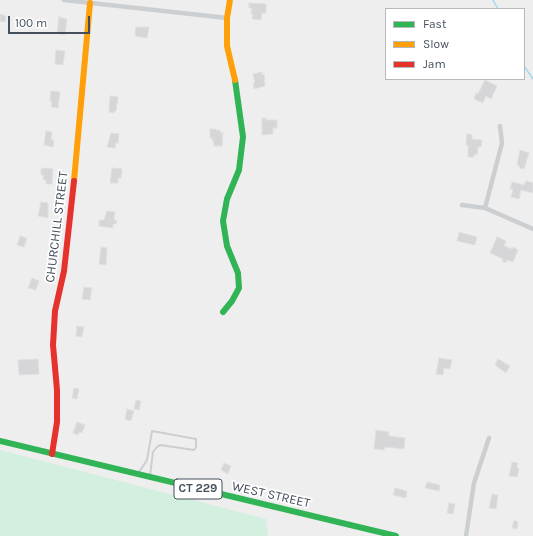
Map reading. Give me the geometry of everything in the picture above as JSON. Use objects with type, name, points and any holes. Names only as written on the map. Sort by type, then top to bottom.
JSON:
[{"type":"street","points":[[64,0],[227,18]]},
{"type":"street","points":[[223,312],[232,301],[238,288],[238,272],[227,246],[223,221],[227,199],[239,170],[243,137],[237,90],[227,46],[227,18],[230,0]]},
{"type":"street","name":"CHURCHILL STREET","points":[[52,454],[57,422],[57,390],[53,345],[55,318],[64,272],[71,216],[90,3]]},
{"type":"street","points":[[485,208],[502,143],[500,126]]},
{"type":"street","points":[[462,206],[485,208],[533,229]]},
{"type":"street","points":[[466,536],[474,483],[489,438]]},
{"type":"street","name":"WEST STREET","points":[[0,441],[396,536]]},
{"type":"lane","points":[[138,475],[147,460],[152,431],[196,439],[196,447],[194,450],[160,445],[156,448],[152,460],[150,477]]},
{"type":"green space","points":[[0,450],[266,519],[268,536],[0,536]]},
{"type":"building","points":[[249,3],[266,4],[266,13],[262,13],[261,20],[252,19],[252,8],[249,8]]},
{"type":"building","points":[[0,14],[6,16],[5,22],[0,21]]},
{"type":"building","points":[[59,17],[67,19],[65,35],[57,33]]},
{"type":"building","points":[[136,27],[149,27],[147,38],[135,36]]},
{"type":"building","points":[[56,50],[65,51],[63,65],[55,64]]},
{"type":"building","points":[[262,72],[262,75],[264,74],[265,86],[254,89],[253,83],[255,83],[253,74]]},
{"type":"building","points":[[485,80],[497,86],[491,99],[486,96],[483,103],[474,99],[476,93],[478,94]]},
{"type":"building","points":[[51,91],[60,92],[58,108],[51,107]]},
{"type":"building","points":[[110,96],[118,97],[116,111],[114,113],[109,112]]},
{"type":"building","points":[[262,118],[266,118],[266,120],[277,120],[277,128],[273,128],[273,134],[262,135]]},
{"type":"building","points":[[210,129],[220,130],[220,133],[223,132],[222,146],[214,146],[212,138],[210,138]]},
{"type":"building","points":[[46,131],[52,132],[51,140],[54,140],[53,147],[44,145]]},
{"type":"building","points":[[111,133],[119,134],[118,143],[116,143],[115,148],[107,147]]},
{"type":"building","points":[[467,134],[472,135],[472,139],[482,140],[481,147],[478,147],[477,155],[474,154],[474,157],[468,157],[468,145],[466,145]]},
{"type":"building","points":[[520,150],[529,153],[524,169],[519,168],[520,166],[517,165]]},
{"type":"building","points":[[112,168],[122,169],[121,178],[118,178],[118,183],[110,183]]},
{"type":"building","points":[[41,169],[53,169],[52,184],[46,184],[46,180],[43,180],[44,175],[41,175]]},
{"type":"building","points":[[526,181],[533,183],[533,193],[521,190],[519,199],[511,197],[513,189],[510,189],[512,182],[524,185]]},
{"type":"building","points":[[41,202],[48,203],[48,218],[38,216]]},
{"type":"building","points":[[107,211],[115,212],[114,220],[117,220],[116,224],[113,224],[113,228],[99,226],[99,220],[104,220]]},
{"type":"building","points":[[459,232],[477,237],[475,245],[457,241]]},
{"type":"building","points":[[20,236],[27,238],[24,247],[17,245]]},
{"type":"building","points":[[497,237],[506,241],[504,246],[512,249],[513,247],[518,250],[513,262],[507,260],[506,263],[502,261],[503,259],[490,253]]},
{"type":"building","points":[[101,247],[107,248],[106,265],[99,264]]},
{"type":"building","points":[[32,278],[39,281],[36,290],[28,288]]},
{"type":"building","points":[[84,287],[92,288],[90,300],[82,299]]},
{"type":"building","points":[[77,326],[84,327],[82,337],[76,336]]},
{"type":"building","points":[[439,358],[452,360],[450,369],[444,368],[443,375],[436,374]]},
{"type":"building","points":[[38,359],[39,374],[19,375],[18,360]]},
{"type":"building","points":[[498,359],[510,366],[506,373],[495,365]]},
{"type":"building","points":[[74,388],[79,389],[77,399],[72,398]]},
{"type":"building","points":[[136,400],[141,401],[139,410],[134,409]]},
{"type":"building","points":[[127,409],[134,411],[131,421],[125,419]]},
{"type":"building","points":[[77,422],[85,425],[82,433],[79,432],[78,435],[73,433]]},
{"type":"building","points":[[376,430],[389,432],[389,436],[405,438],[404,449],[385,447],[384,450],[374,449]]},
{"type":"building","points":[[512,462],[518,463],[517,468],[519,469],[517,477],[509,476]]},
{"type":"building","points":[[224,463],[231,466],[228,474],[221,470]]},
{"type":"building","points":[[427,482],[440,485],[439,491],[425,488]]},
{"type":"building","points":[[395,488],[407,491],[406,498],[393,495]]},
{"type":"building","points":[[492,494],[498,495],[496,509],[489,508]]},
{"type":"building","points":[[449,503],[455,504],[453,514],[447,513]]},
{"type":"building","points":[[514,520],[518,522],[517,529],[512,528]]},
{"type":"waterway","points":[[493,0],[497,8]]},
{"type":"waterway","points":[[525,67],[533,79]]},
{"type":"traffic: fast","points":[[223,312],[232,301],[239,288],[238,273],[227,246],[223,221],[227,199],[239,170],[243,137],[235,80]]},
{"type":"traffic: fast","points":[[0,441],[396,536]]},
{"type":"traffic: slow","points":[[230,0],[227,18],[227,46],[235,80]]},
{"type":"traffic: slow","points":[[74,181],[90,3]]},
{"type":"traffic: jam","points":[[52,454],[57,422],[57,390],[53,345],[55,311],[64,271],[74,181]]}]
